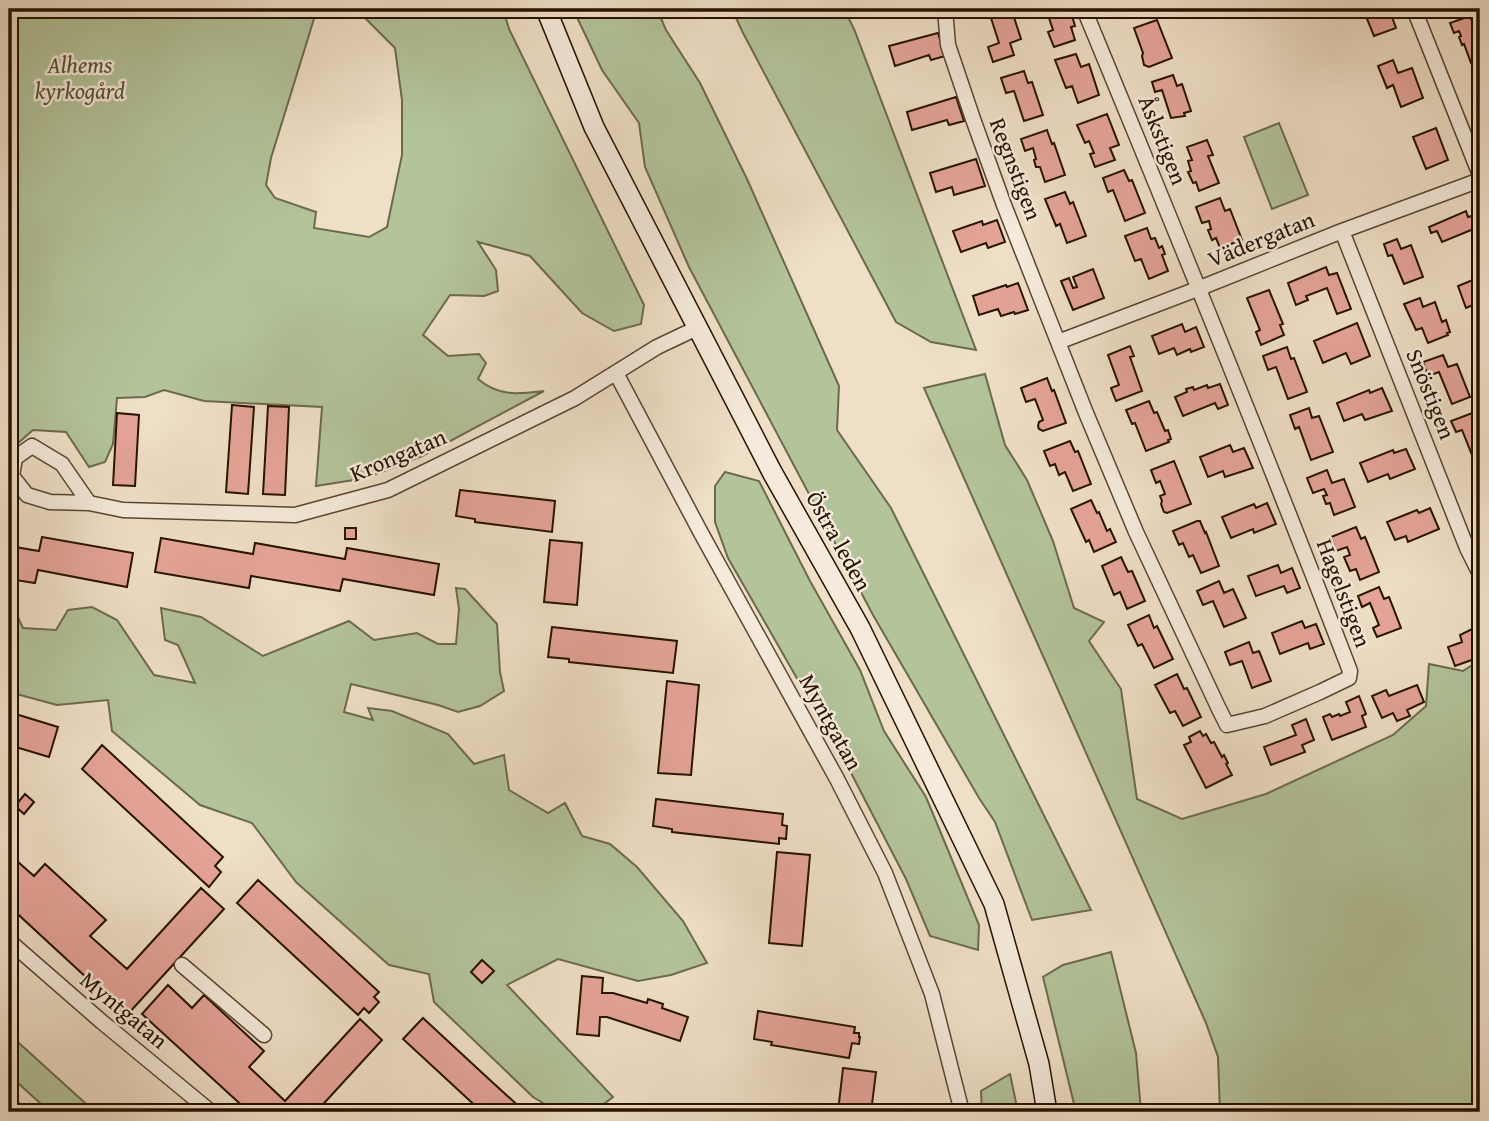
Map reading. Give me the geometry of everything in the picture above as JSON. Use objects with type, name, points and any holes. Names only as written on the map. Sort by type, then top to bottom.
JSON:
[{"type":"street","name":"Östra leden","points":[[546,9],[594,127],[772,472],[860,628],[994,904],[1039,1063],[1047,1112]]},
{"type":"street","name":"Regnstigen","points":[[945,9],[948,45],[973,119],[1058,342]]},
{"type":"street","name":"Åskstigen","points":[[1084,9],[1200,288]]},
{"type":"street","points":[[1414,9],[1480,178]]},
{"type":"street","name":"Vädergatan","points":[[1058,342],[1480,178]]},
{"type":"street","name":"Snöstigen","points":[[1342,231],[1467,548],[1480,572]]},
{"type":"street","name":"Hagelstigen","points":[[1058,342],[1136,532],[1227,724],[1265,716],[1349,678],[1350,671],[1200,288]]},
{"type":"street","name":"Krongatan","points":[[89,503],[62,464],[32,446],[15,458],[12,476],[27,495],[50,502],[89,503],[123,510],[295,515],[388,490],[575,398],[657,347],[696,328]]},
{"type":"street","name":"Myntgatan","points":[[616,373],[837,779],[885,873],[932,994],[962,1112]]},
{"type":"street","name":"Myntgatan","points":[[9,942],[211,1112]]},
{"type":"street","points":[[182,965],[264,1035]]},
{"type":"street","points":[[9,1108],[14,1112]]},
{"type":"green space","name":"Alhems kyrkogård","points":[[9,9],[317,9],[271,158],[266,185],[275,198],[316,212],[314,228],[369,237],[387,227],[402,155],[402,100],[395,48],[356,9],[503,9],[509,29],[644,305],[641,324],[614,331],[582,313],[530,256],[478,242],[496,270],[498,291],[484,296],[450,295],[423,335],[448,356],[479,354],[486,363],[478,379],[494,389],[518,393],[544,391],[422,456],[366,478],[316,486],[322,407],[204,401],[164,390],[145,397],[117,398],[113,444],[105,462],[89,467],[66,432],[33,430],[9,451]]},
{"type":"green space","points":[[573,9],[657,9],[666,30],[700,83],[747,179],[839,386],[837,430],[891,508],[1091,910],[1032,920],[995,822],[873,615],[689,267],[645,167],[639,123],[602,70]]},
{"type":"green space","points":[[732,9],[844,9],[854,29],[976,350],[931,342],[896,322]]},
{"type":"green space","points":[[1279,123],[1308,195],[1272,209],[1244,137]]},
{"type":"green space","points":[[985,374],[1005,445],[1027,480],[1053,541],[1074,608],[1104,622],[1089,641],[1121,689],[1137,799],[1182,819],[1266,794],[1393,735],[1426,706],[1429,664],[1463,671],[1480,660],[1480,1112],[1220,1112],[1218,1057],[1206,1023],[924,388]]},
{"type":"green space","points":[[725,472],[759,481],[810,581],[860,670],[884,731],[926,797],[979,925],[978,950],[930,936],[906,879],[850,771],[728,558],[715,522],[715,486]]},
{"type":"green space","points":[[456,588],[465,589],[497,624],[504,691],[480,706],[458,712],[351,684],[344,712],[373,720],[368,708],[392,711],[448,734],[474,764],[504,755],[509,790],[548,813],[565,803],[582,836],[610,844],[637,867],[683,921],[707,963],[671,975],[638,981],[558,959],[507,985],[613,1097],[593,1112],[558,1112],[533,1097],[434,1002],[429,974],[389,965],[296,882],[252,823],[200,805],[112,731],[108,700],[57,705],[9,692],[9,609],[15,611],[23,628],[56,630],[68,610],[92,607],[117,620],[154,675],[195,683],[178,645],[165,640],[161,608],[201,617],[263,656],[349,621],[374,640],[417,633],[438,644],[456,644],[459,609]]},
{"type":"green space","points":[[1111,952],[1136,1053],[1141,1112],[1076,1112],[1043,977],[1063,965]]},
{"type":"green space","points":[[9,1034],[95,1112],[50,1112],[9,1075]]},
{"type":"green space","points":[[1010,1074],[1018,1112],[982,1112],[981,1091]]},
{"type":"building","points":[[1046,9],[1070,9],[1075,26],[1071,27],[1075,40],[1054,47],[1048,32],[1053,30]]},
{"type":"building","points":[[1123,9],[1152,9],[1126,18]]},
{"type":"building","points":[[1363,9],[1389,9],[1396,28],[1374,36]]},
{"type":"building","points":[[1012,11],[1021,39],[1010,43],[1014,55],[993,62],[988,47],[999,43],[991,18]]},
{"type":"building","points":[[1470,16],[1473,24],[1477,22],[1480,30],[1480,60],[1471,63],[1459,37],[1459,31],[1454,33],[1450,23]]},
{"type":"building","points":[[1157,20],[1172,58],[1149,67],[1144,65],[1143,53],[1134,28]]},
{"type":"building","points":[[938,33],[945,56],[931,60],[929,55],[895,66],[889,46]]},
{"type":"building","points":[[1076,54],[1081,67],[1089,64],[1099,95],[1078,103],[1072,86],[1066,88],[1055,60]]},
{"type":"building","points":[[1393,60],[1398,73],[1412,68],[1423,98],[1401,107],[1393,85],[1387,88],[1378,66]]},
{"type":"building","points":[[1024,71],[1028,83],[1032,82],[1043,115],[1024,121],[1014,91],[1006,93],[1001,78]]},
{"type":"building","points":[[1173,75],[1177,86],[1182,84],[1191,111],[1184,113],[1185,116],[1171,118],[1162,90],[1155,92],[1152,82]]},
{"type":"building","points":[[956,97],[964,121],[949,125],[947,120],[912,130],[907,112]]},
{"type":"building","points":[[1107,114],[1119,145],[1110,148],[1115,160],[1095,167],[1090,154],[1094,153],[1089,141],[1085,143],[1077,125]]},
{"type":"building","points":[[1436,128],[1448,160],[1426,169],[1413,137]]},
{"type":"building","points":[[1047,130],[1065,175],[1045,182],[1040,167],[1036,167],[1033,148],[1025,151],[1021,139]]},
{"type":"building","points":[[1207,140],[1213,155],[1208,156],[1219,183],[1199,191],[1188,172],[1191,171],[1188,161],[1192,160],[1187,147]]},
{"type":"building","points":[[976,159],[985,186],[954,195],[952,187],[936,192],[930,173]]},
{"type":"building","points":[[1124,170],[1129,181],[1132,180],[1145,213],[1125,221],[1113,190],[1108,192],[1103,178]]},
{"type":"building","points":[[1065,192],[1070,204],[1073,202],[1086,236],[1067,243],[1060,224],[1056,226],[1045,199]]},
{"type":"building","points":[[1220,198],[1225,211],[1230,209],[1242,240],[1220,248],[1216,238],[1212,240],[1208,230],[1211,229],[1209,221],[1202,223],[1196,207]]},
{"type":"building","points":[[1466,211],[1468,217],[1476,215],[1480,230],[1473,233],[1471,230],[1442,242],[1437,231],[1431,233],[1429,227]]},
{"type":"building","points":[[997,220],[1005,242],[988,248],[986,243],[961,252],[953,231],[982,221],[983,225]]},
{"type":"building","points":[[1147,228],[1151,239],[1155,238],[1159,248],[1162,246],[1165,254],[1162,255],[1168,271],[1149,279],[1141,259],[1135,261],[1125,236]]},
{"type":"building","points":[[1397,239],[1401,249],[1411,245],[1423,277],[1404,284],[1392,255],[1388,256],[1384,244]]},
{"type":"building","points":[[1326,267],[1329,275],[1337,273],[1351,309],[1337,314],[1327,288],[1306,296],[1308,300],[1296,305],[1288,283]]},
{"type":"building","points":[[1093,269],[1104,298],[1073,310],[1061,281],[1069,278],[1073,288],[1077,287],[1073,277]]},
{"type":"building","points":[[1480,277],[1480,302],[1466,308],[1458,286]]},
{"type":"building","points":[[1018,283],[1028,310],[1001,316],[998,309],[979,315],[973,296]]},
{"type":"building","points":[[1269,290],[1283,324],[1280,325],[1284,335],[1261,345],[1256,332],[1260,330],[1247,298]]},
{"type":"building","points":[[1420,298],[1423,307],[1435,302],[1442,322],[1446,320],[1450,332],[1448,335],[1428,343],[1422,328],[1416,330],[1404,304]]},
{"type":"building","points":[[1357,323],[1370,356],[1351,364],[1346,353],[1323,363],[1314,341]]},
{"type":"building","points":[[1182,324],[1185,332],[1196,327],[1204,347],[1177,355],[1174,348],[1159,354],[1152,336]]},
{"type":"building","points":[[1130,346],[1134,356],[1130,357],[1142,391],[1116,401],[1111,388],[1119,385],[1108,355]]},
{"type":"building","points":[[1287,347],[1307,392],[1288,399],[1276,367],[1268,370],[1263,356]]},
{"type":"building","points":[[1443,355],[1448,367],[1457,364],[1470,397],[1452,404],[1439,372],[1428,376],[1423,362]]},
{"type":"building","points":[[1047,378],[1066,423],[1043,431],[1038,426],[1043,420],[1035,399],[1026,402],[1021,388]]},
{"type":"building","points":[[1220,384],[1228,405],[1218,409],[1215,403],[1183,416],[1175,397],[1187,392],[1186,389],[1193,387],[1194,390],[1207,385],[1208,388]]},
{"type":"building","points":[[1382,388],[1392,411],[1365,420],[1362,414],[1344,421],[1337,403],[1369,390],[1370,393]]},
{"type":"building","points":[[1149,401],[1171,439],[1146,451],[1135,423],[1132,424],[1126,410]]},
{"type":"building","points":[[232,405],[254,407],[248,494],[226,492]]},
{"type":"building","points":[[268,406],[289,407],[285,495],[263,494]]},
{"type":"building","points":[[1309,408],[1312,418],[1319,416],[1333,452],[1311,460],[1299,427],[1295,429],[1290,415]]},
{"type":"building","points":[[1475,412],[1480,420],[1480,463],[1476,465],[1462,430],[1456,432],[1451,421]]},
{"type":"building","points":[[117,413],[139,415],[135,486],[113,485]]},
{"type":"building","points":[[1070,441],[1075,452],[1078,451],[1091,484],[1073,491],[1065,472],[1059,475],[1055,464],[1050,466],[1044,451]]},
{"type":"building","points":[[1230,445],[1233,452],[1244,448],[1253,468],[1225,477],[1223,471],[1208,477],[1200,457]]},
{"type":"building","points":[[1406,449],[1415,469],[1390,479],[1388,474],[1368,482],[1360,463],[1393,450],[1394,453]]},
{"type":"building","points":[[1174,461],[1191,504],[1167,513],[1164,512],[1160,496],[1165,494],[1160,481],[1156,483],[1151,470]]},
{"type":"building","points":[[1327,470],[1332,483],[1344,479],[1355,507],[1334,515],[1330,503],[1326,504],[1323,496],[1327,495],[1324,489],[1313,493],[1307,478]]},
{"type":"building","points":[[460,490],[555,501],[552,532],[475,522],[475,519],[456,516]]},
{"type":"building","points":[[1091,500],[1107,531],[1110,529],[1116,542],[1094,552],[1089,540],[1086,542],[1071,509]]},
{"type":"building","points":[[1267,503],[1276,524],[1231,538],[1222,517],[1254,504],[1256,508]]},
{"type":"building","points":[[1430,508],[1439,529],[1408,542],[1406,536],[1395,540],[1387,522],[1417,510],[1419,513]]},
{"type":"building","points":[[1200,521],[1206,532],[1219,566],[1201,573],[1193,555],[1189,557],[1183,543],[1179,545],[1173,531]]},
{"type":"building","points":[[1356,527],[1361,539],[1365,537],[1379,572],[1360,580],[1356,569],[1350,571],[1344,557],[1350,555],[1347,547],[1336,551],[1331,537]]},
{"type":"building","points":[[345,528],[356,528],[356,539],[345,539]]},
{"type":"building","points":[[42,537],[133,553],[127,587],[38,570],[35,583],[9,579],[9,546],[39,551]]},
{"type":"building","points":[[161,538],[253,554],[255,543],[345,559],[347,548],[439,564],[434,595],[343,579],[340,591],[251,576],[249,588],[155,572]]},
{"type":"building","points":[[550,540],[582,543],[577,605],[544,602]]},
{"type":"building","points":[[1121,557],[1128,572],[1132,571],[1145,601],[1127,609],[1120,592],[1114,595],[1102,566]]},
{"type":"building","points":[[1278,565],[1281,573],[1292,568],[1300,588],[1287,593],[1284,586],[1256,596],[1248,576]]},
{"type":"building","points":[[1219,581],[1224,593],[1233,589],[1246,618],[1224,627],[1213,601],[1203,605],[1197,591]]},
{"type":"building","points":[[1379,587],[1384,599],[1389,597],[1401,628],[1377,637],[1373,628],[1379,625],[1370,603],[1362,607],[1358,596]]},
{"type":"building","points":[[1149,615],[1173,659],[1154,668],[1142,644],[1138,646],[1128,625]]},
{"type":"building","points":[[1302,621],[1305,628],[1316,624],[1324,644],[1310,649],[1308,643],[1280,654],[1272,633]]},
{"type":"building","points":[[1480,625],[1480,657],[1455,666],[1448,647],[1462,642],[1460,635]]},
{"type":"building","points":[[552,627],[677,641],[673,673],[569,662],[569,659],[548,657]]},
{"type":"building","points":[[1249,642],[1253,653],[1259,651],[1271,681],[1252,688],[1242,661],[1230,665],[1225,652]]},
{"type":"building","points":[[1177,674],[1201,717],[1183,726],[1175,711],[1170,713],[1155,685]]},
{"type":"building","points":[[667,681],[699,685],[691,775],[658,773]]},
{"type":"building","points":[[1417,685],[1424,702],[1407,710],[1410,716],[1397,721],[1393,713],[1382,718],[1372,696],[1386,690],[1389,696]]},
{"type":"building","points":[[1359,696],[1366,714],[1362,716],[1366,727],[1332,740],[1323,717],[1330,714],[1332,717],[1339,714],[1340,716],[1350,712],[1346,702]]},
{"type":"building","points":[[9,712],[58,727],[49,757],[9,745]]},
{"type":"building","points":[[1306,719],[1314,740],[1302,745],[1305,752],[1271,765],[1264,747],[1296,735],[1292,725]]},
{"type":"building","points":[[1200,731],[1203,736],[1206,734],[1211,743],[1214,742],[1222,757],[1224,755],[1232,775],[1206,788],[1184,745],[1191,742],[1189,737]]},
{"type":"building","points":[[102,745],[223,857],[215,866],[221,872],[209,887],[82,769]]},
{"type":"building","points":[[25,794],[34,802],[24,814],[15,806]]},
{"type":"building","points":[[656,799],[783,814],[782,825],[787,826],[786,839],[779,838],[779,844],[672,832],[672,829],[653,826]]},
{"type":"building","points":[[777,852],[810,855],[802,946],[769,943]]},
{"type":"building","points":[[9,854],[34,876],[45,864],[106,920],[90,936],[127,969],[201,888],[224,909],[127,1015],[9,906]]},
{"type":"building","points":[[258,880],[379,992],[374,997],[379,1002],[369,1013],[364,1008],[358,1015],[237,903]]},
{"type":"building","points":[[482,960],[494,971],[482,983],[471,972]]},
{"type":"building","points":[[582,976],[603,978],[602,993],[613,993],[647,1003],[648,999],[663,1004],[662,1008],[688,1017],[680,1041],[607,1017],[600,1017],[599,1036],[577,1034]]},
{"type":"building","points":[[168,985],[192,1008],[204,995],[264,1051],[249,1067],[285,1101],[360,1019],[382,1040],[316,1112],[249,1112],[142,1014]]},
{"type":"building","points":[[758,1011],[855,1027],[854,1033],[859,1033],[860,1037],[859,1044],[852,1043],[849,1058],[771,1045],[772,1042],[754,1039]]},
{"type":"building","points":[[423,1018],[525,1112],[482,1112],[403,1039]]},
{"type":"building","points":[[843,1068],[876,1072],[871,1112],[838,1112]]}]
